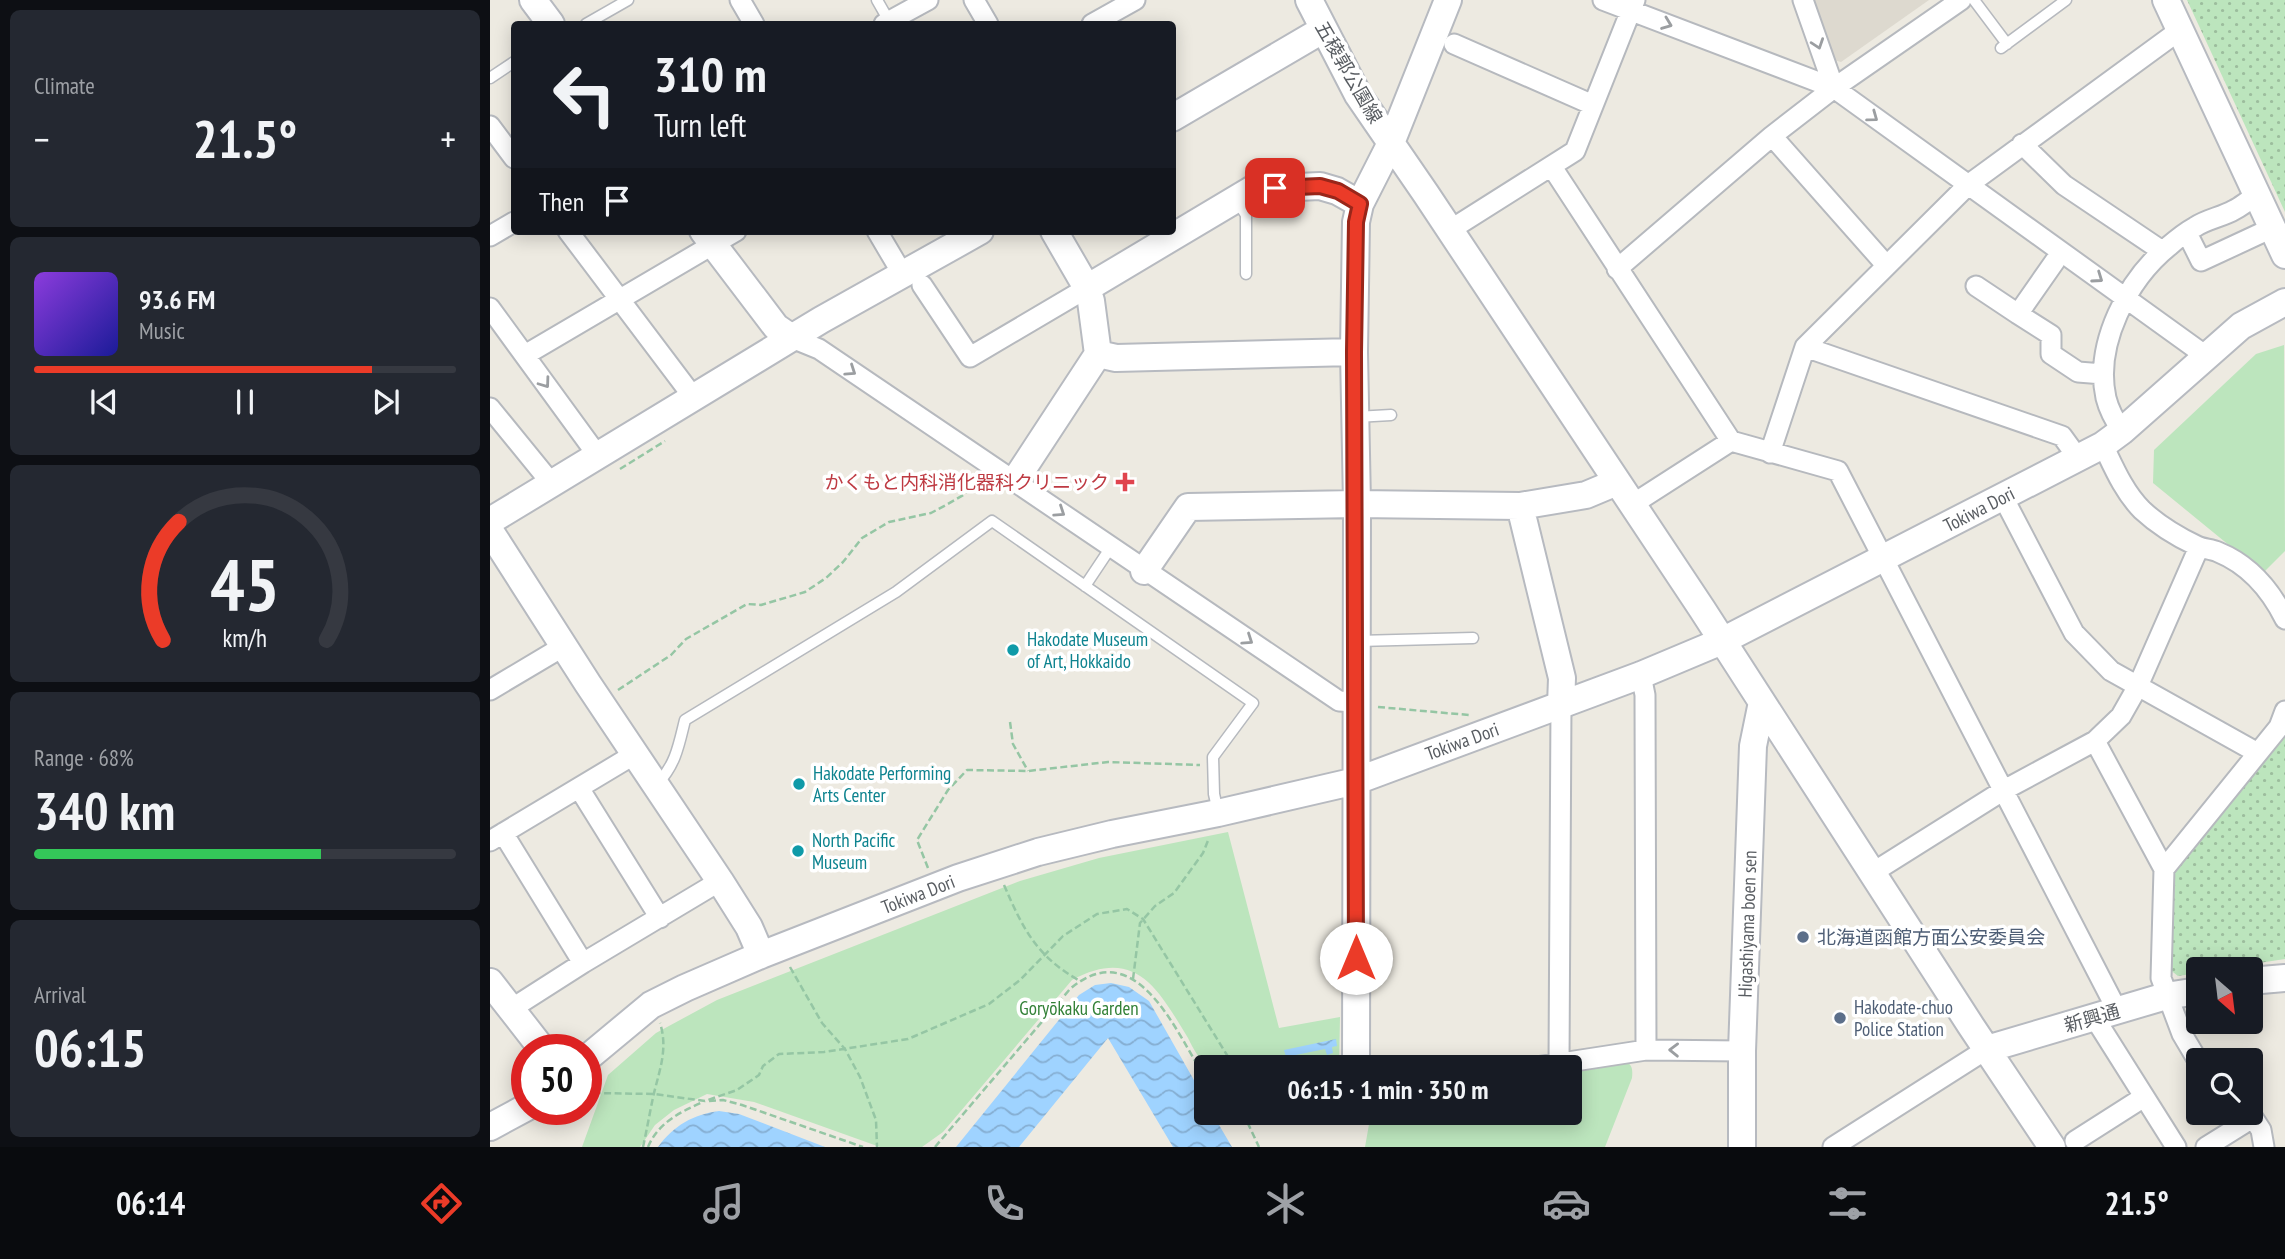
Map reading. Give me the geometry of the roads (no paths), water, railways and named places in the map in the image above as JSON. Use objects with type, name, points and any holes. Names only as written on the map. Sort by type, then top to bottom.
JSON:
[{"type":"street","points":[[533,0],[549,21]]},
{"type":"street","points":[[740,0],[752,21]]},
{"type":"street","points":[[890,21],[928,0]]},
{"type":"street","points":[[974,0],[986,21]]},
{"type":"street","points":[[1097,21],[1135,0]]},
{"type":"street","name":"五稜郭公園線","points":[[1309,0],[1358,95],[1633,504],[1987,1049],[2063,1144]]},
{"type":"street","points":[[1356,1055],[1356,781],[1363,704],[1356,641],[1356,222],[1360,204],[1391,143],[1448,0]]},
{"type":"street","points":[[1603,0],[1633,5],[1833,88],[2206,356]]},
{"type":"street","points":[[1803,0],[1833,88]]},
{"type":"street","points":[[1617,269],[1772,136],[1833,88],[1961,0]]},
{"type":"street","points":[[2166,0],[2285,255]]},
{"type":"street","points":[[1450,230],[1575,151],[1633,5]]},
{"type":"street","points":[[1176,116],[1324,29]]},
{"type":"street","points":[[1770,453],[1805,347],[1968,185],[2180,30]]},
{"type":"street","points":[[1454,44],[1593,105]]},
{"type":"street","points":[[490,126],[511,154]]},
{"type":"street","points":[[1772,136],[1886,265]]},
{"type":"street","points":[[2022,144],[2064,185],[2162,251]]},
{"type":"street","points":[[1552,167],[1731,441],[1838,471],[2004,790],[2144,1097],[2176,1147]]},
{"type":"street","points":[[1176,235],[1253,189],[1320,186],[1338,191],[1360,204]]},
{"type":"street","points":[[2257,195],[2236,209],[2195,226],[2162,251],[2147,267],[2126,298],[2112,330],[2103,374],[2112,416],[2113,438],[2128,495],[2154,521],[2199,547],[2216,551],[2237,562],[2258,578],[2275,599],[2285,619]]},
{"type":"street","points":[[490,236],[511,224]]},
{"type":"street","points":[[2187,233],[2201,261],[2272,228]]},
{"type":"street","points":[[571,235],[694,398]]},
{"type":"street","points":[[880,235],[970,357],[1176,235]]},
{"type":"street","points":[[490,521],[792,338],[912,280],[974,235]]},
{"type":"street","points":[[1018,476],[1098,354],[1087,288],[1056,235]]},
{"type":"street","points":[[525,355],[620,300],[708,238],[776,327],[792,338],[819,349],[1339,701],[1363,704]]},
{"type":"street","points":[[2018,314],[2055,261]]},
{"type":"street","points":[[1976,286],[2051,335],[2051,354],[2078,372],[2103,374]]},
{"type":"street","name":"Tokiwa Dori","points":[[602,1046],[651,1005],[761,955],[993,866],[1112,834],[1215,821],[1356,781],[1642,675],[1721,641],[2113,438],[2241,326],[2285,302]]},
{"type":"street","points":[[490,309],[598,456]]},
{"type":"street","points":[[1805,347],[2062,436],[2078,458]]},
{"type":"street","points":[[1098,354],[1116,358],[1354,352]]},
{"type":"street","points":[[490,408],[552,484]]},
{"type":"street","points":[[1633,504],[1731,441]]},
{"type":"street","points":[[1144,570],[1188,507],[1357,504],[1520,506],[1586,495],[1616,482]]},
{"type":"street","points":[[2003,497],[2074,633],[2111,671],[2256,752]]},
{"type":"street","points":[[1520,506],[1562,678],[1559,1055]]},
{"type":"street","points":[[490,531],[720,881],[749,927],[761,955]]},
{"type":"street","points":[[1872,873],[2004,790],[2095,741],[2121,716],[2138,686],[2199,547]]},
{"type":"street","points":[[490,690],[564,646]]},
{"type":"street","points":[[1642,675],[1645,695],[1646,1050]]},
{"type":"street","name":"Higashiyama boen sen","points":[[1741,1147],[1753,746],[1762,702]]},
{"type":"street","points":[[2164,869],[2256,752],[2279,727],[2285,711]]},
{"type":"street","points":[[2095,741],[2164,869],[2161,978],[2189,1048]]},
{"type":"street","points":[[583,962],[497,837],[635,754]]},
{"type":"street","points":[[579,788],[660,918]]},
{"type":"street","points":[[511,1009],[583,962],[720,881]]},
{"type":"street","points":[[2263,980],[2285,978]]},
{"type":"street","points":[[490,982],[531,1034]]},
{"type":"street","name":"新興通","points":[[1987,1049],[2105,1013],[2186,992]]},
{"type":"street","points":[[1833,1147],[1987,1049]]},
{"type":"street","points":[[1582,1060],[1646,1050],[1742,1051]]},
{"type":"street","points":[[2063,1144],[2144,1097]]},
{"type":"street","points":[[490,1127],[511,1116]]},
{"type":"street","points":[[2206,1147],[2238,1125]]},
{"type":"street","points":[[2254,1125],[2260,1130],[2264,1147]]},
{"type":"lane","points":[[591,21],[628,0]]},
{"type":"lane","points":[[877,0],[885,21]]},
{"type":"lane","points":[[1974,0],[2004,46],[2066,0]]},
{"type":"lane","points":[[490,78],[511,64]]},
{"type":"lane","points":[[1236,199],[1246,215],[1246,274]]},
{"type":"lane","points":[[1355,417],[1391,415]]},
{"type":"lane","points":[[656,784],[667,773],[676,757],[685,720],[896,592],[992,522],[1253,703],[1213,757],[1215,821]]},
{"type":"lane","points":[[1085,586],[1111,547]]},
{"type":"lane","points":[[1356,641],[1473,638]]},
{"type":"water","points":[[1111,983],[1129,987],[1149,1001],[1194,1080],[1194,1125],[1219,1125],[1232,1147],[1173,1147],[1108,1038],[1019,1147],[956,1147],[1079,995],[1095,985]]},
{"type":"water","points":[[1336,1039],[1337,1046],[1332,1047],[1333,1053],[1327,1055],[1325,1049],[1296,1055],[1285,1055],[1284,1050]]},
{"type":"water","points":[[719,1111],[739,1114],[825,1147],[658,1147],[670,1133],[685,1122]]},
{"type":"place","name":"かくもと内科消化器科クリニック","points":[[1125,482]]},
{"type":"place","name":"Hakodate Museum of Art, Hokkaido","points":[[1013,650]]},
{"type":"place","name":"Hakodate Performing Arts Center","points":[[799,784]]},
{"type":"place","name":"North Pacific Museum","points":[[798,851]]},
{"type":"place","name":"北海道函館方面公安委員会","points":[[1803,937]]},
{"type":"place","name":"Hakodate-chuo Police Station","points":[[1840,1018]]},
{"type":"park label","name":"Goryōkaku Garden","points":[[1079,1008]]}]
